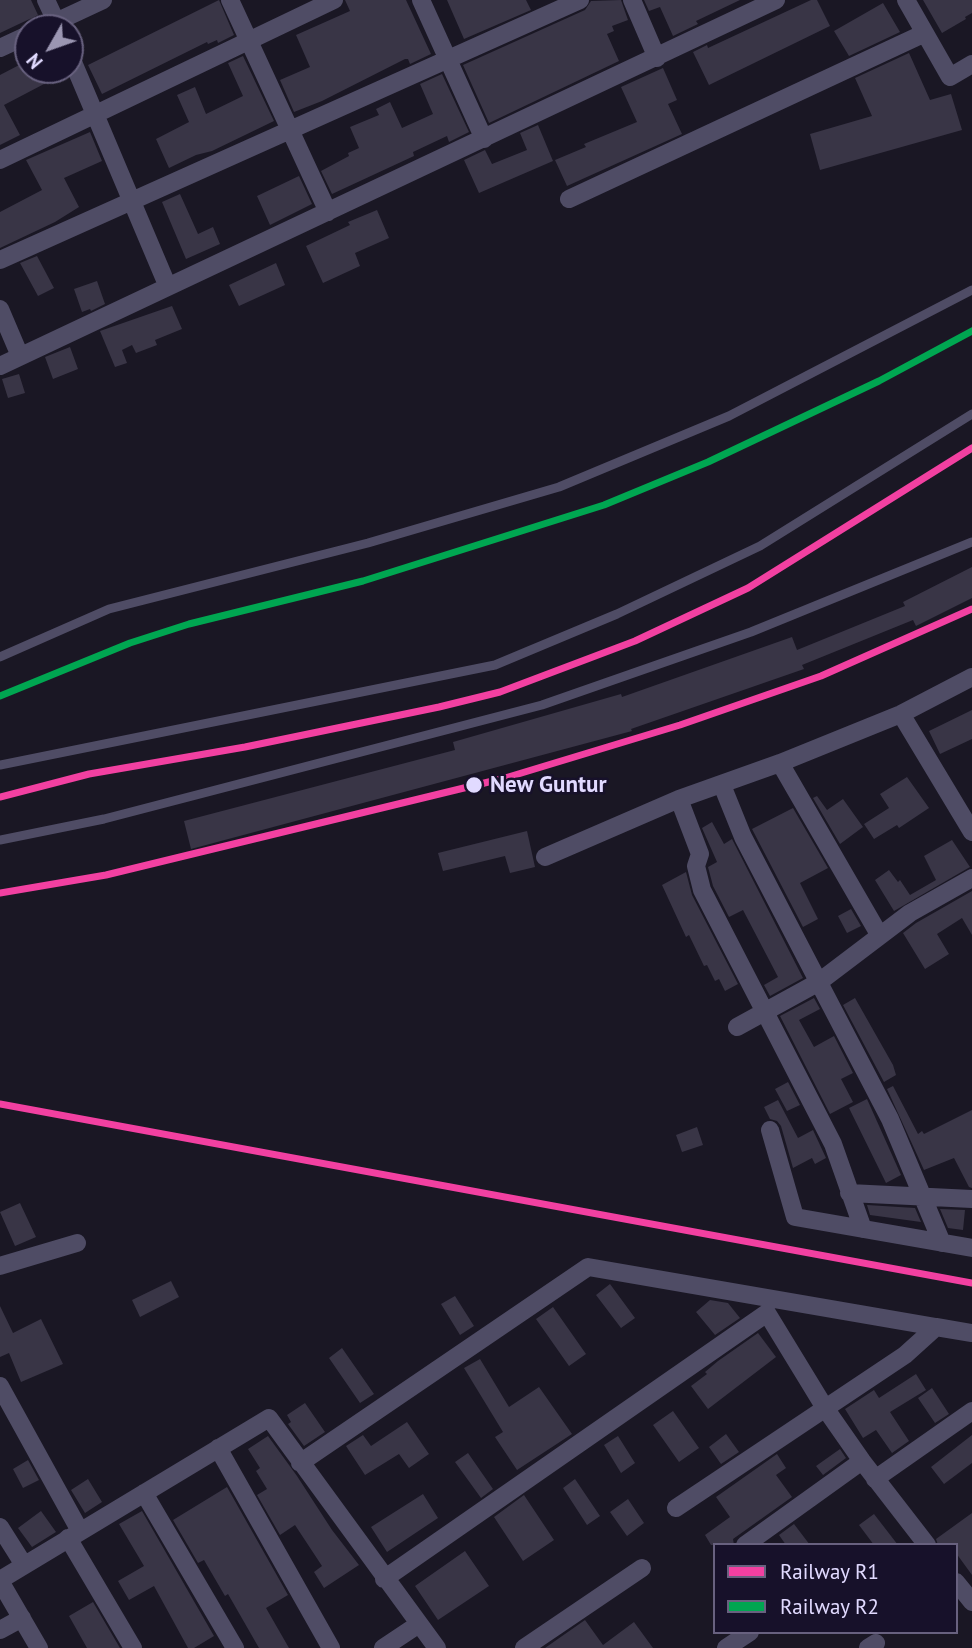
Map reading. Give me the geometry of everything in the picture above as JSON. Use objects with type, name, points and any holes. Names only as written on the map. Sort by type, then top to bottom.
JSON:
[{"type":"street","points":[[76,14],[103,0]]},
{"type":"street","points":[[230,0],[328,212]]},
{"type":"street","points":[[0,160],[334,0]]},
{"type":"street","points":[[421,0],[484,139]]},
{"type":"street","points":[[0,260],[580,0]]},
{"type":"street","points":[[632,0],[657,58]]},
{"type":"street","points":[[0,366],[776,0]]},
{"type":"street","points":[[906,0],[950,77],[972,64]]},
{"type":"street","points":[[569,199],[925,33]]},
{"type":"street","points":[[82,84],[168,287]]},
{"type":"street","points":[[0,309],[20,356]]},
{"type":"street","points":[[545,857],[679,799],[780,763],[901,714],[972,677]]},
{"type":"street","points":[[901,714],[972,832]]},
{"type":"street","points":[[780,763],[880,936]]},
{"type":"street","points":[[722,785],[743,837],[890,1119],[942,1243]]},
{"type":"street","points":[[679,799],[700,853],[696,866],[702,890],[833,1144],[863,1229]]},
{"type":"street","points":[[737,1027],[819,982],[910,913],[972,878]]},
{"type":"street","points":[[770,1130],[796,1217],[972,1248]]},
{"type":"street","points":[[849,1193],[972,1199]]},
{"type":"street","points":[[0,1266],[77,1243]]},
{"type":"street","points":[[300,1463],[588,1267],[972,1333]]},
{"type":"street","points":[[384,1578],[767,1313],[825,1408],[874,1479],[925,1543]]},
{"type":"street","points":[[676,1508],[905,1355],[936,1327]]},
{"type":"street","points":[[0,1386],[133,1648]]},
{"type":"street","points":[[874,1479],[972,1411]]},
{"type":"street","points":[[39,1648],[0,1581],[269,1418],[437,1648]]},
{"type":"street","points":[[218,1448],[331,1648]]},
{"type":"street","points":[[748,1543],[862,1461]]},
{"type":"street","points":[[144,1493],[235,1648]]},
{"type":"street","points":[[0,1527],[24,1565]]},
{"type":"street","points":[[524,1648],[642,1568]]},
{"type":"street","points":[[958,1584],[972,1602]]},
{"type":"street","points":[[0,1630],[22,1618]]},
{"type":"street","points":[[383,1648],[419,1624]]},
{"type":"street","points":[[726,1648],[747,1634]]},
{"type":"lane","points":[[0,657],[109,609],[368,543],[559,487],[729,415],[972,290]]},
{"type":"lane","points":[[0,765],[495,665],[617,614],[760,547],[972,414]]},
{"type":"lane","points":[[0,840],[104,819],[542,705],[751,632],[972,542]]},
{"type":"building","points":[[0,0],[31,0],[38,14],[14,14],[14,26],[0,33]]},
{"type":"building","points":[[219,0],[234,35],[218,43],[217,40],[208,44],[207,42],[102,94],[88,65]]},
{"type":"building","points":[[345,0],[406,0],[431,54],[410,64],[408,59],[405,59],[322,101],[294,112],[280,80],[310,67],[296,35],[350,11]]},
{"type":"building","points":[[447,0],[526,0],[531,10],[464,39]]},
{"type":"building","points":[[621,0],[628,20],[612,26],[614,31],[607,34],[619,61],[489,123],[463,65],[585,10],[591,1]]},
{"type":"building","points":[[644,0],[740,0],[696,21],[698,24],[673,36],[660,7],[649,11]]},
{"type":"building","points":[[811,0],[817,0],[830,26],[709,85],[693,52],[707,45],[708,48]]},
{"type":"building","points":[[923,0],[972,0],[972,13],[942,33]]},
{"type":"building","points":[[883,3],[900,32],[849,56],[834,31]]},
{"type":"building","points":[[909,53],[930,100],[951,94],[962,130],[820,170],[810,134],[872,116],[855,78]]},
{"type":"building","points":[[243,56],[274,121],[169,168],[156,139],[189,122],[177,95],[195,87],[206,114],[243,96],[228,63]]},
{"type":"building","points":[[14,68],[14,84],[44,84],[4,105],[20,135],[0,145],[0,75]]},
{"type":"building","points":[[663,68],[677,100],[668,104],[682,134],[567,186],[555,160],[586,147],[584,144],[637,122],[621,87]]},
{"type":"building","points":[[442,74],[469,132],[449,142],[447,136],[413,152],[414,156],[332,194],[321,171],[359,148],[350,127],[379,115],[376,109],[390,102],[402,128],[433,114],[420,84]]},
{"type":"building","points":[[538,125],[553,161],[479,193],[464,160],[485,150],[492,164],[527,150],[520,133]]},
{"type":"building","points":[[90,132],[102,161],[64,178],[79,207],[55,222],[0,248],[0,212],[42,190],[26,160]]},
{"type":"building","points":[[299,176],[312,204],[270,225],[257,196]]},
{"type":"building","points":[[180,194],[198,234],[213,227],[220,244],[186,259],[162,202]]},
{"type":"building","points":[[377,210],[389,238],[355,253],[360,266],[323,283],[306,246],[350,225],[348,222]]},
{"type":"building","points":[[37,256],[54,288],[38,296],[20,263]]},
{"type":"building","points":[[276,263],[285,285],[239,306],[229,285]]},
{"type":"building","points":[[97,281],[105,304],[82,312],[74,289]]},
{"type":"building","points":[[172,306],[182,329],[155,340],[157,345],[136,353],[132,345],[122,350],[127,363],[115,367],[100,331]]},
{"type":"building","points":[[70,347],[78,369],[53,379],[45,357]]},
{"type":"building","points":[[19,374],[25,393],[8,398],[2,379]]},
{"type":"building","points":[[972,567],[972,598],[916,626],[913,620],[802,665],[804,669],[631,729],[632,731],[191,849],[184,821],[455,750],[453,742],[621,694],[622,697],[792,637],[797,650],[905,606],[903,602]]},
{"type":"building","points":[[972,710],[972,739],[940,754],[929,731]]},
{"type":"building","points":[[907,777],[929,808],[899,828],[897,825],[874,839],[864,824],[889,808],[880,794]]},
{"type":"building","points":[[817,796],[827,810],[843,799],[863,827],[840,844],[813,798]]},
{"type":"building","points":[[793,808],[828,868],[800,883],[818,919],[803,927],[752,829]]},
{"type":"building","points":[[712,822],[724,844],[732,839],[803,978],[770,996],[764,985],[778,977],[743,910],[729,917],[713,886],[708,867],[717,862],[702,828]]},
{"type":"building","name":"New Guntur","points":[[527,831],[535,867],[510,873],[505,856],[443,871],[438,853]]},
{"type":"building","points":[[952,840],[970,867],[894,911],[875,880],[889,870],[910,895],[936,880],[924,856]]},
{"type":"building","points":[[686,872],[692,895],[738,984],[725,991],[719,979],[715,981],[707,965],[704,966],[689,935],[686,937],[662,885]]},
{"type":"building","points":[[972,891],[972,935],[962,918],[937,934],[949,954],[925,969],[903,933]]},
{"type":"building","points":[[851,909],[861,926],[847,933],[838,916]]},
{"type":"building","points":[[814,998],[820,1009],[799,1020],[814,1047],[834,1036],[853,1073],[841,1079],[853,1102],[830,1114],[780,1016]]},
{"type":"building","points":[[855,998],[893,1065],[896,1075],[884,1082],[843,1005]]},
{"type":"building","points":[[788,1082],[800,1105],[787,1111],[775,1089]]},
{"type":"building","points":[[893,1086],[918,1134],[922,1131],[924,1134],[972,1110],[972,1188],[954,1158],[924,1170],[887,1089]]},
{"type":"building","points":[[867,1099],[901,1175],[886,1183],[849,1108]]},
{"type":"building","points":[[778,1100],[798,1138],[813,1130],[826,1158],[815,1164],[812,1158],[793,1168],[781,1126],[770,1119],[764,1107]]},
{"type":"building","points":[[697,1127],[703,1145],[682,1152],[676,1135]]},
{"type":"building","points":[[20,1203],[36,1237],[15,1246],[0,1212]]},
{"type":"building","points":[[867,1205],[915,1208],[921,1222],[870,1215]]},
{"type":"building","points":[[940,1209],[965,1210],[963,1230],[948,1228]]},
{"type":"building","points":[[171,1281],[179,1297],[140,1317],[132,1300]]},
{"type":"building","points":[[610,1284],[635,1318],[621,1328],[596,1295]]},
{"type":"building","points":[[455,1296],[474,1326],[460,1335],[441,1304]]},
{"type":"building","points":[[710,1300],[728,1303],[740,1318],[715,1335],[696,1312]]},
{"type":"building","points":[[0,1306],[13,1333],[41,1319],[63,1364],[21,1382],[9,1353],[0,1357]]},
{"type":"building","points":[[553,1307],[586,1354],[569,1366],[536,1319]]},
{"type":"building","points":[[758,1333],[776,1357],[708,1409],[691,1386],[718,1361]]},
{"type":"building","points":[[342,1348],[374,1394],[360,1403],[329,1358]]},
{"type":"building","points":[[480,1359],[509,1407],[539,1387],[572,1434],[517,1470],[495,1437],[503,1432],[464,1368]]},
{"type":"building","points":[[916,1374],[926,1390],[890,1412],[909,1441],[892,1453],[876,1430],[863,1438],[845,1409],[874,1390],[879,1398]]},
{"type":"building","points":[[932,1388],[949,1414],[935,1423],[918,1398]]},
{"type":"building","points":[[305,1403],[325,1432],[304,1446],[288,1424],[291,1422],[287,1415]]},
{"type":"building","points":[[673,1411],[699,1448],[679,1462],[653,1425]]},
{"type":"building","points":[[407,1422],[429,1454],[409,1468],[399,1454],[365,1475],[346,1446],[363,1435],[371,1446]]},
{"type":"building","points":[[726,1434],[739,1452],[721,1464],[709,1447]]},
{"type":"building","points":[[972,1435],[972,1463],[944,1484],[931,1467]]},
{"type":"building","points":[[268,1436],[359,1565],[324,1588],[314,1572],[322,1566],[295,1525],[280,1535],[257,1495],[267,1489],[256,1471],[260,1468],[248,1449]]},
{"type":"building","points":[[618,1436],[635,1463],[621,1473],[604,1445]]},
{"type":"building","points":[[840,1449],[846,1458],[823,1475],[816,1466]]},
{"type":"building","points":[[468,1453],[493,1489],[481,1498],[455,1462]]},
{"type":"building","points":[[777,1454],[786,1468],[776,1475],[792,1497],[733,1539],[734,1543],[711,1545],[705,1535],[730,1517],[716,1497]]},
{"type":"building","points":[[28,1460],[39,1480],[23,1488],[13,1469]]},
{"type":"building","points":[[88,1479],[102,1502],[85,1513],[71,1490]]},
{"type":"building","points":[[575,1479],[600,1516],[587,1525],[563,1488]]},
{"type":"building","points":[[227,1487],[288,1595],[266,1608],[289,1648],[259,1648],[228,1594],[225,1596],[204,1560],[198,1563],[173,1520]]},
{"type":"building","points":[[423,1494],[438,1518],[387,1552],[371,1527]]},
{"type":"building","points":[[524,1495],[554,1540],[523,1561],[494,1517]]},
{"type":"building","points":[[628,1499],[644,1523],[627,1536],[610,1512]]},
{"type":"building","points":[[41,1511],[56,1532],[32,1547],[18,1528]]},
{"type":"building","points":[[142,1511],[214,1636],[194,1648],[188,1648],[154,1586],[129,1600],[118,1581],[144,1566],[119,1524]]},
{"type":"building","points":[[972,1513],[972,1575],[958,1556],[958,1543],[937,1543],[936,1539]]},
{"type":"building","points":[[874,1514],[896,1543],[872,1543],[859,1525]]},
{"type":"building","points":[[794,1524],[808,1543],[785,1543],[779,1535]]},
{"type":"building","points":[[465,1551],[489,1586],[438,1620],[415,1586]]},
{"type":"building","points":[[93,1602],[120,1648],[87,1648],[69,1616]]},
{"type":"building","points":[[585,1620],[603,1645],[634,1622],[653,1648],[545,1648]]},
{"type":"rail line","name":"R2","points":[[0,696],[130,643],[189,624],[363,581],[604,505],[708,462],[879,381],[972,331]]},
{"type":"rail line","name":"R1","points":[[0,797],[89,774],[245,747],[500,692],[635,641],[748,588],[972,448]]},
{"type":"rail line","name":"R1","points":[[0,893],[106,875],[505,778],[680,725],[821,676],[972,609]]},
{"type":"rail line","name":"R1","points":[[0,1104],[972,1283]]},
{"type":"place","name":"New Guntur","points":[[474,785]]}]
